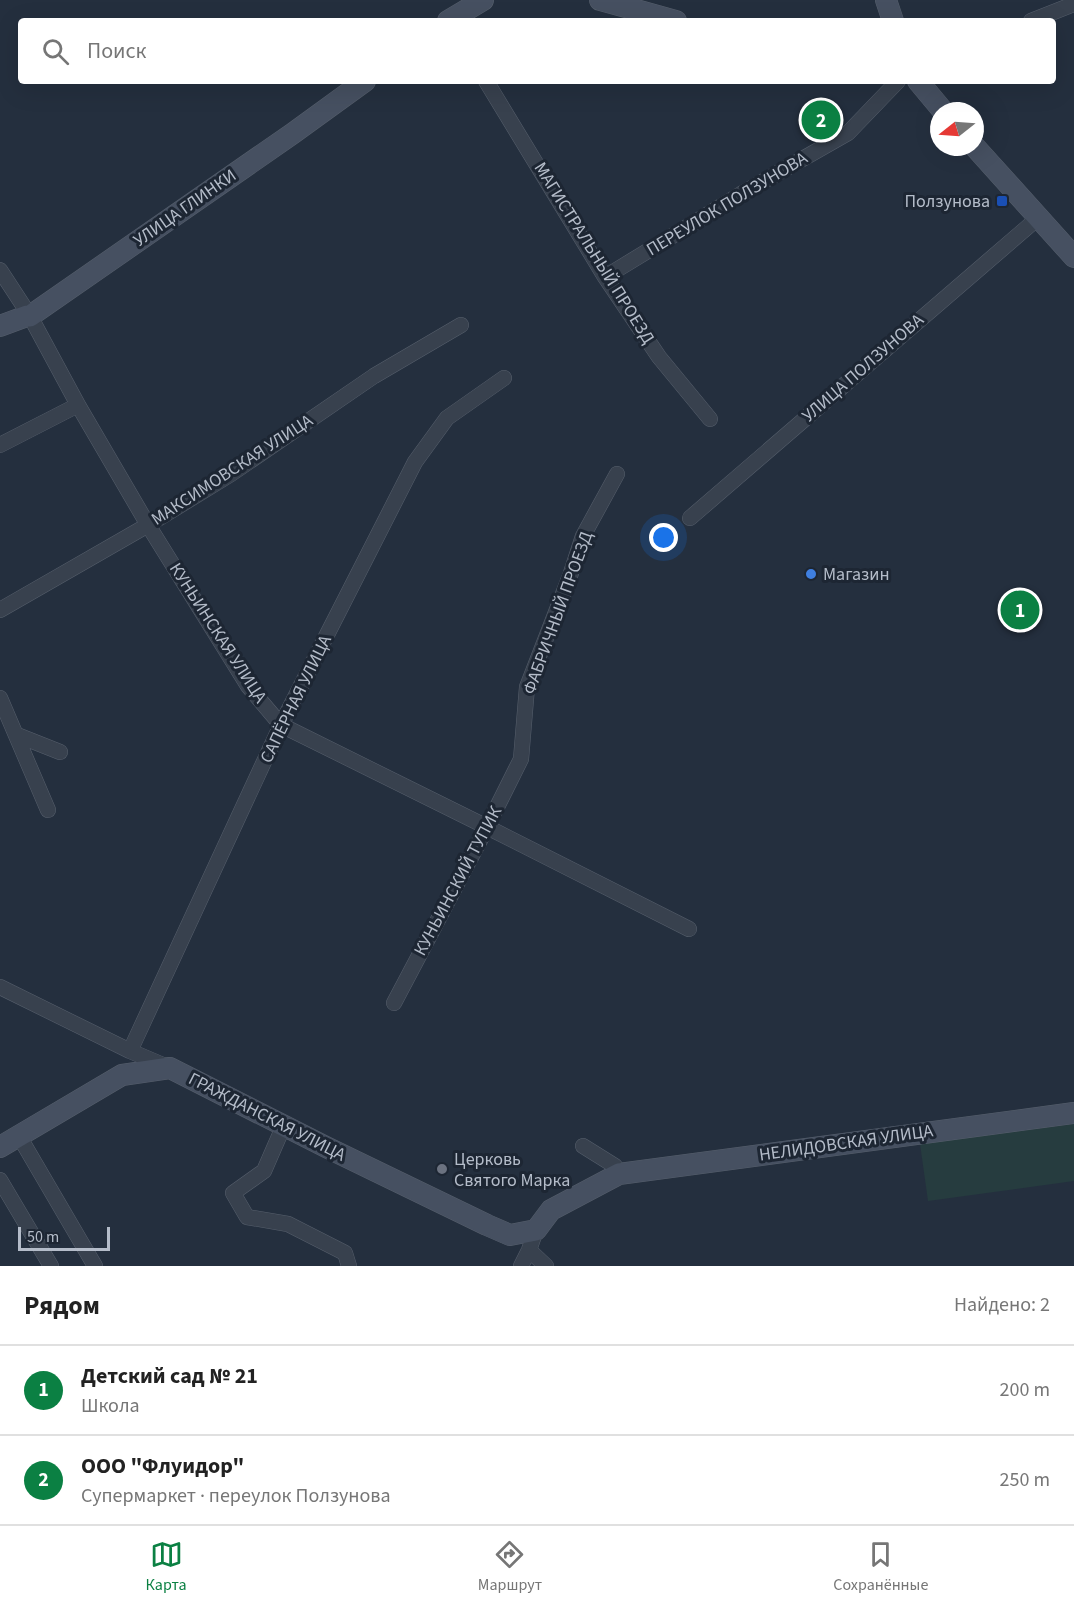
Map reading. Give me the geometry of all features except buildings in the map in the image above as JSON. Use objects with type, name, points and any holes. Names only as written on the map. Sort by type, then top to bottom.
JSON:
[{"type":"street","points":[[453,18],[483,0]]},
{"type":"street","points":[[600,0],[665,18]]},
{"type":"street","points":[[886,0],[892,18]]},
{"type":"street","points":[[1039,18],[1074,4]]},
{"type":"street","name":"УЛИЦА ГЛИНКИ","points":[[0,326],[30,316],[361,84]]},
{"type":"street","name":"МАГИСТРАЛЬНЫЙ ПРОЕЗД","points":[[488,84],[606,277],[660,357],[710,419]]},
{"type":"street","name":"ПЕРЕУЛОК ПОЛЗУНОВА","points":[[606,277],[848,133],[895,84]]},
{"type":"street","points":[[920,84],[936,102]]},
{"type":"street","points":[[983,156],[1074,257]]},
{"type":"street","name":"УЛИЦА ПОЛЗУНОВА","points":[[690,518],[1038,218]]},
{"type":"street","name":"КУНЬИНСКАЯ УЛИЦА","points":[[0,270],[30,316],[78,405],[148,525],[248,686],[281,725],[688,929]]},
{"type":"street","name":"МАКСИМОВСКАЯ УЛИЦА","points":[[0,610],[148,525],[231,474],[374,376],[461,325]]},
{"type":"street","name":"САПЁРНАЯ УЛИЦА","points":[[130,1051],[281,725],[415,462],[447,418],[504,378]]},
{"type":"street","points":[[0,445],[78,405]]},
{"type":"street","name":"ФАБРИЧНЫЙ ПРОЕЗД","points":[[521,759],[527,687],[583,536],[617,474]]},
{"type":"street","points":[[0,698],[48,810]]},
{"type":"street","points":[[17,735],[60,752]]},
{"type":"street","name":"КУНЬИНСКИЙ ТУПИК","points":[[394,1003],[521,759]]},
{"type":"street","points":[[0,1005],[3,989]]},
{"type":"street","name":"ГРАЖДАНСКАЯ УЛИЦА","points":[[3,989],[170,1068],[502,1232],[510,1235],[536,1230]]},
{"type":"street","points":[[95,1266],[9,1141],[122,1075],[170,1068]]},
{"type":"street","name":"НЕЛИДОВСКАЯ УЛИЦА","points":[[536,1230],[551,1210],[619,1174],[1074,1113]]},
{"type":"street","points":[[284,1125],[264,1171],[233,1193],[247,1217],[288,1224],[345,1253],[349,1266]]},
{"type":"street","points":[[583,1146],[615,1166],[619,1174]]},
{"type":"street","points":[[0,1180],[51,1266]]},
{"type":"street","points":[[521,1266],[536,1230]]},
{"type":"street","points":[[529,1250],[546,1266]]},
{"type":"green space","points":[[1074,1124],[1074,1181],[928,1201],[920,1144]]},
{"type":"place","name":"ООО \"Флуидор\"","points":[[821,120]]},
{"type":"place","name":"Ползунова","points":[[1002,201]]},
{"type":"place","name":"Магазин","points":[[811,574]]},
{"type":"place","name":"Детский сад № 21","points":[[1020,610]]},
{"type":"place","name":"Церковь Святого Марка","points":[[442,1169]]}]
